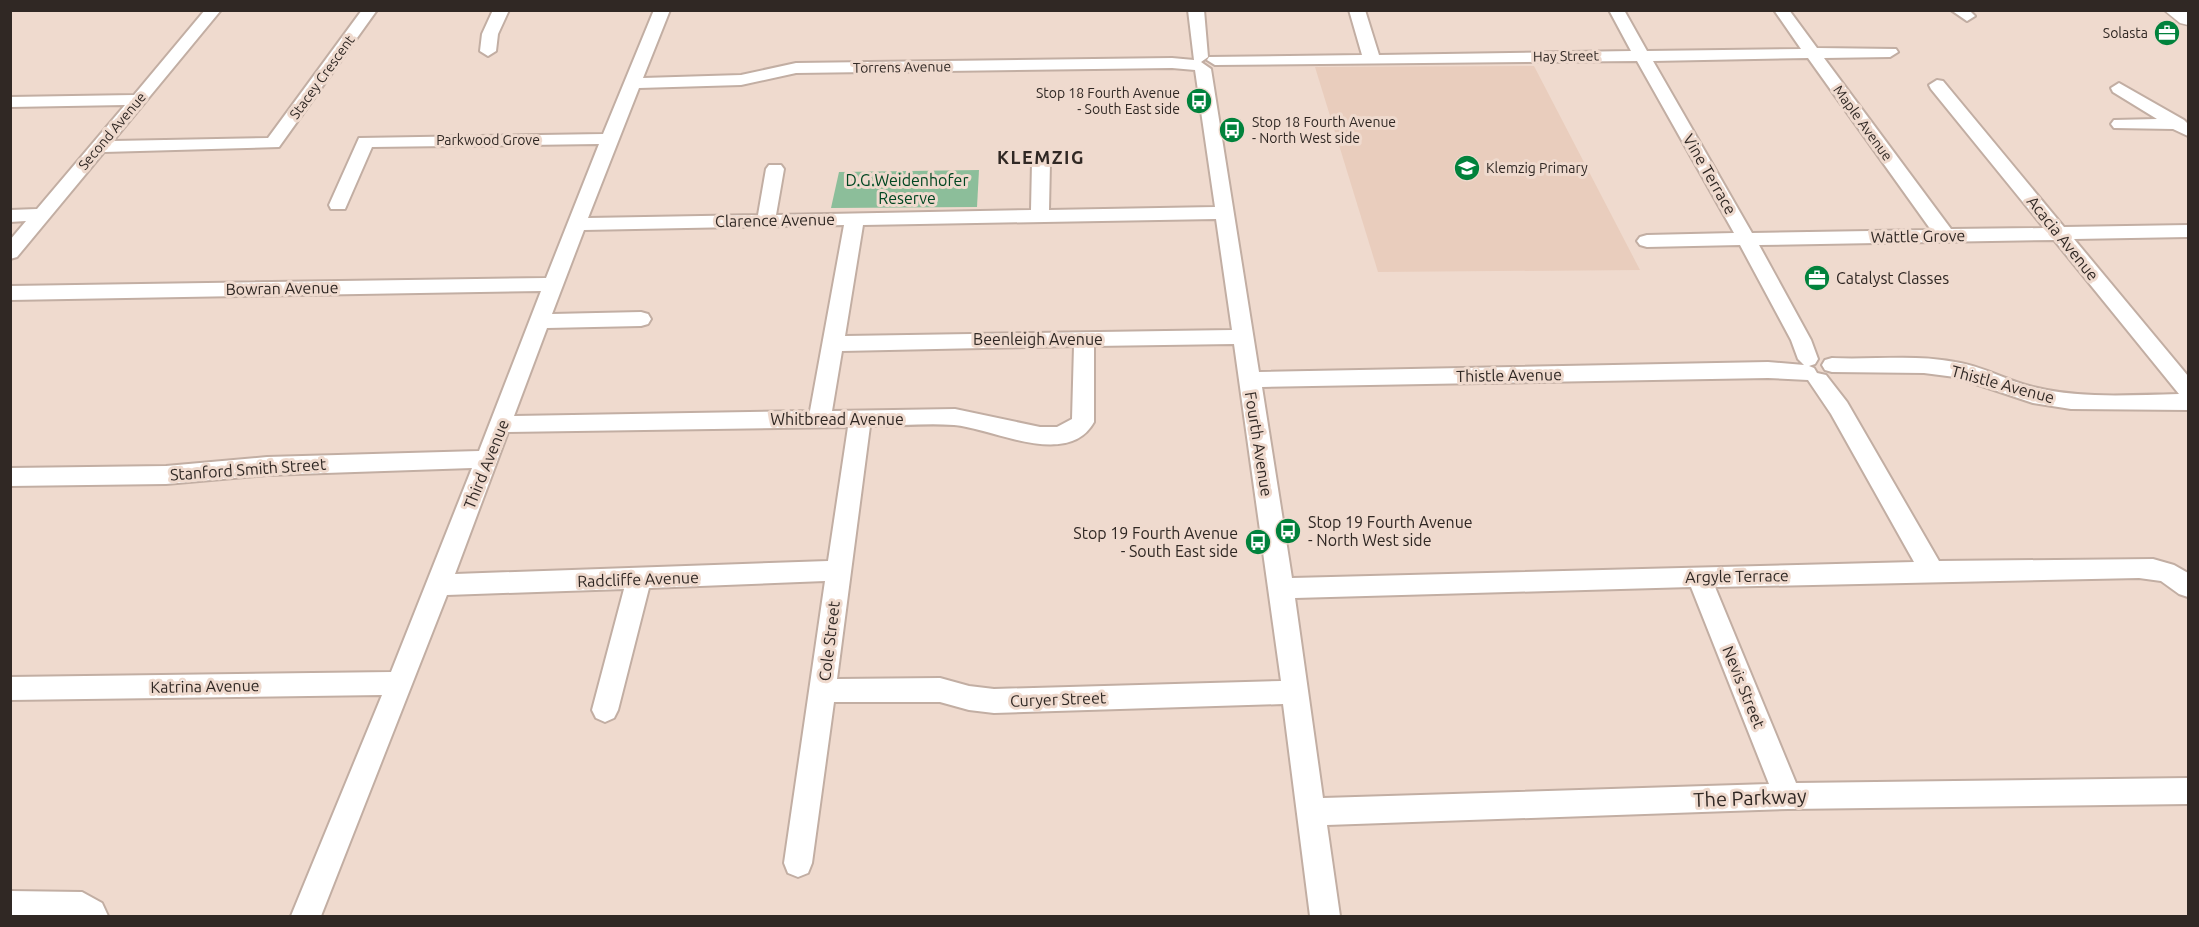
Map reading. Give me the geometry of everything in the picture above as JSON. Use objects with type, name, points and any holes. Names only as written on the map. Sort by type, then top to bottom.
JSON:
[{"type":"highway","points":[[2175,10],[2188,18]]},
{"type":"street","name":"Second Avenue","points":[[10,253],[214,10]]},
{"type":"street","name":"Stacey Crescent","points":[[99,147],[273,143],[370,10]]},
{"type":"street","points":[[488,51],[490,34],[501,10]]},
{"type":"street","name":"Third Avenue","points":[[306,916],[439,585],[610,139],[662,10]]},
{"type":"street","name":"Fourth Avenue","points":[[1196,10],[1224,213],[1281,588],[1325,916]]},
{"type":"street","points":[[1357,10],[1372,60]]},
{"type":"street","name":"Vine Terrace","points":[[1616,10],[1821,366],[1839,408],[1932,571]]},
{"type":"street","name":"Maple Avenue","points":[[1781,10],[1945,235]]},
{"type":"street","name":"Hay Street","points":[[1205,63],[1890,52]]},
{"type":"street","name":"Torrens Avenue","points":[[634,83],[741,80],[796,68],[1205,63]]},
{"type":"street","name":"Acacia Avenue","points":[[1937,85],[2188,390]]},
{"type":"street","points":[[2119,88],[2183,127]]},
{"type":"street","points":[[10,102],[138,100]]},
{"type":"street","points":[[2120,124],[2183,127]]},
{"type":"street","name":"Parkwood Grove","points":[[338,205],[365,142],[610,139]]},
{"type":"street","points":[[1041,162],[1041,215]]},
{"type":"street","points":[[766,220],[775,169]]},
{"type":"street","name":"Clarence Avenue","points":[[578,224],[1224,213]]},
{"type":"street","points":[[10,216],[42,215]]},
{"type":"street","points":[[820,418],[855,219]]},
{"type":"street","name":"Wattle Grove","points":[[1647,241],[2188,231]]},
{"type":"street","name":"Bowran Avenue","points":[[10,293],[554,284]]},
{"type":"street","points":[[540,321],[641,319]]},
{"type":"street","name":"Beenleigh Avenue","points":[[833,344],[961,339],[1084,340],[1243,337]]},
{"type":"street","name":"Whitbread Avenue","points":[[502,424],[955,417],[1026,435],[1064,434],[1078,429],[1083,422],[1084,340]]},
{"type":"street","name":"Thistle Avenue","points":[[1250,380],[1768,370],[1821,366],[1908,366],[1956,370],[2014,389],[2052,398],[2098,403],[2188,402]]},
{"type":"street","name":"Cole Street","points":[[798,863],[860,419]]},
{"type":"street","name":"Stanford Smith Street","points":[[10,477],[166,475],[267,465],[486,459]]},
{"type":"street","name":"Argyle Terrace","points":[[1281,588],[1932,571],[2157,569],[2172,574],[2188,587]]},
{"type":"street","name":"Radcliffe Avenue","points":[[439,585],[837,571]]},
{"type":"street","name":"Nevis Street","points":[[1700,577],[1788,796]]},
{"type":"street","points":[[605,710],[639,579]]},
{"type":"street","name":"Katrina Avenue","points":[[10,689],[400,682]]},
{"type":"street","name":"Curyer Street","points":[[823,691],[940,690],[969,698],[994,701],[1295,692]]},
{"type":"street","name":"The Parkway","points":[[1312,812],[1788,796],[2188,792]]},
{"type":"street","points":[[10,906],[81,907],[93,916]]},
{"type":"shaded area","name":"Klemzig Primary","points":[[1534,66],[1640,270],[1378,272],[1315,67]]},
{"type":"green space","name":"D.G.Weidenhofer Reserve","points":[[979,170],[977,207],[831,208],[839,172]]},
{"type":"place","name":"Solasta","points":[[2167,33]]},
{"type":"place","name":"Stop 18 Fourth Avenue - South East side","points":[[1199,101]]},
{"type":"place","name":"Stop 18 Fourth Avenue - North West side","points":[[1232,130]]},
{"type":"place","name":"Klemzig Primary","points":[[1467,168]]},
{"type":"place","name":"Catalyst Classes","points":[[1817,278]]},
{"type":"place","name":"Stop 19 Fourth Avenue - North West side","points":[[1288,531]]},
{"type":"place","name":"Stop 19 Fourth Avenue - South East side","points":[[1258,542]]},
{"type":"district","name":"KLEMZIG","points":[[1041,158]]}]
